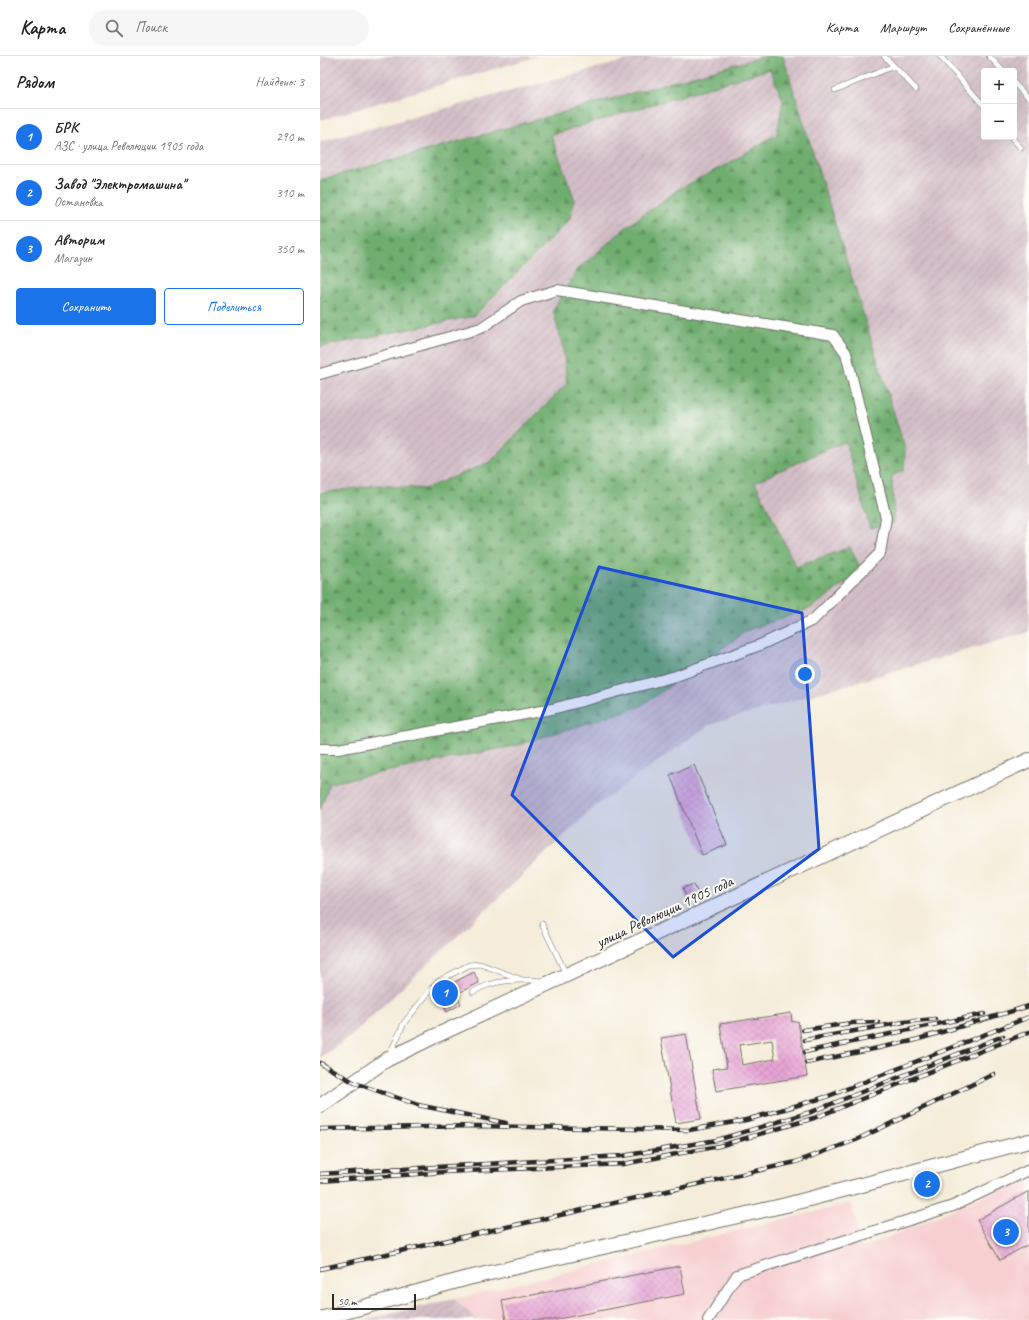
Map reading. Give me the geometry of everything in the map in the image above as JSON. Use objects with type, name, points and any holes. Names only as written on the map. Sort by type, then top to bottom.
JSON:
[{"type":"main road","name":"улица Революции 1905 года","points":[[320,1106],[386,1060],[567,974],[1029,760]]},
{"type":"main road","points":[[320,1319],[468,1278],[786,1205],[1029,1141]]},
{"type":"street","points":[[320,374],[481,328],[521,301],[557,290],[833,335],[846,353],[886,518],[880,553],[814,620],[760,646],[676,676],[552,709],[338,749],[320,749]]},
{"type":"street","points":[[708,1320],[737,1275],[953,1206],[1029,1170]]},
{"type":"lane","points":[[884,56],[916,89]]},
{"type":"lane","points":[[940,56],[982,104]]},
{"type":"lane","points":[[990,56],[1000,68]]},
{"type":"lane","points":[[835,90],[894,66]]},
{"type":"lane","points":[[1017,86],[1029,99]]},
{"type":"lane","points":[[1014,140],[1021,148]]},
{"type":"lane","points":[[542,924],[567,974]]},
{"type":"lane","points":[[386,1060],[404,1023],[436,983],[469,964],[480,964],[520,979]]},
{"type":"lane","points":[[473,992],[482,986],[520,979],[553,981]]},
{"type":"highlighted area","points":[[599,567],[802,613],[819,849],[673,957],[512,795]]},
{"type":"shaded area","points":[[320,56],[539,56],[320,120]]},
{"type":"shaded area","points":[[642,56],[1029,56],[1029,632],[709,725],[596,806],[350,1037],[320,1058],[320,142]]},
{"type":"shaded area","points":[[1029,1177],[1029,1320],[619,1320],[618,1318],[607,1320],[478,1320],[454,1299],[851,1203],[863,1248]]},
{"type":"shaded area","points":[[454,1299],[478,1320],[364,1320]]},
{"type":"green space","points":[[765,56],[783,56],[905,449],[904,470],[892,476],[894,523],[870,528],[845,441],[755,482],[796,567],[850,547],[862,571],[811,608],[748,630],[641,706],[518,745],[330,783],[320,810],[320,493],[378,485],[424,489],[490,462],[567,383],[563,349],[553,310],[577,270],[625,228],[679,189],[729,163],[777,134],[783,100],[770,69],[551,135],[574,198],[570,219],[474,316],[320,347],[320,180]]},
{"type":"building","points":[[694,765],[727,845],[702,855],[670,775]]},
{"type":"building","points":[[694,884],[698,894],[687,899],[683,888]]},
{"type":"building","points":[[474,972],[479,983],[456,994],[461,1004],[447,1012],[436,990],[449,981],[451,984]]},
{"type":"building","points":[[791,1013],[792,1022],[798,1021],[807,1076],[716,1091],[712,1069],[727,1067],[720,1024]],"holes":[[[772,1040],[775,1059],[742,1065],[739,1045]]]},
{"type":"building","points":[[686,1034],[701,1119],[676,1123],[661,1038]]},
{"type":"building","points":[[1029,1191],[1029,1244],[1000,1260],[977,1220]]},
{"type":"building","points":[[680,1266],[685,1294],[553,1320],[506,1320],[502,1301]]},
{"type":"railway","points":[[806,1063],[912,1041],[1029,1006]]},
{"type":"railway","points":[[805,1052],[984,1014]]},
{"type":"railway","points":[[320,1129],[477,1126],[689,1130],[746,1120],[826,1097],[1029,1017]]},
{"type":"railway","points":[[805,1040],[904,1022],[935,1019]]},
{"type":"railway","points":[[803,1030],[852,1023],[878,1022]]},
{"type":"railway","points":[[320,1181],[445,1172],[623,1164],[719,1146],[814,1118],[1029,1032]]},
{"type":"railway","points":[[320,1174],[622,1156],[717,1140],[811,1112],[1003,1036]]},
{"type":"railway","points":[[320,1063],[355,1083],[418,1105],[506,1123]]},
{"type":"railway","points":[[320,1269],[796,1162],[856,1140],[994,1074]]},
{"type":"place","name":"БРК","points":[[445,993]]},
{"type":"place","name":"Завод \"Электромашина\"","points":[[927,1184]]},
{"type":"place","name":"Авторим","points":[[1006,1232]]}]
